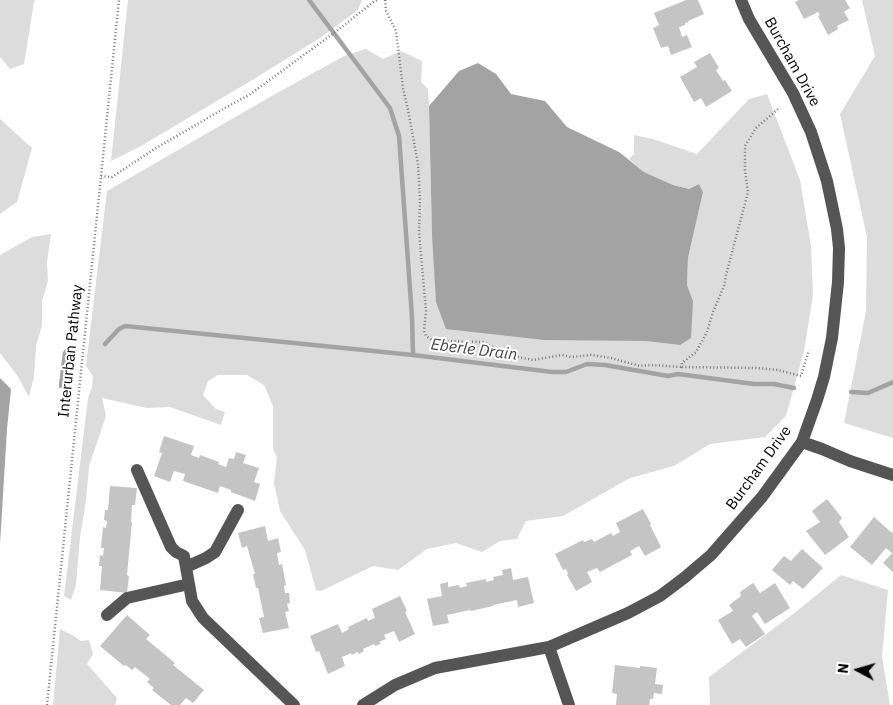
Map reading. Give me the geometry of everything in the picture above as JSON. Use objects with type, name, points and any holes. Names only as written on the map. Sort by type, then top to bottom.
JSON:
[{"type":"street","name":"Burcham Drive","points":[[363,705],[395,685],[435,668],[549,647],[628,613],[660,596],[711,555],[762,496],[802,442],[819,392],[832,338],[838,282],[837,229],[827,181],[819,153],[808,126],[793,93],[741,0]]},
{"type":"street","points":[[802,442],[822,448],[850,462],[893,475]]},
{"type":"street","points":[[137,470],[171,547],[185,562],[192,602],[203,618],[294,705]]},
{"type":"street","points":[[185,562],[206,558],[216,552],[238,510]]},
{"type":"street","points":[[107,614],[127,598],[189,584]]},
{"type":"street","points":[[549,647],[569,705]]},
{"type":"path","name":"Interurban Pathway","points":[[47,705],[119,0]]},
{"type":"path","points":[[101,176],[112,177],[156,148],[224,108],[249,96],[377,0]]},
{"type":"path","points":[[386,0],[386,11],[396,31],[403,88],[418,164],[419,232],[426,311],[424,331],[426,336],[432,340],[483,342],[512,356],[533,360],[562,355],[571,357],[591,355],[640,366],[650,364],[778,370],[801,376],[809,350]]},
{"type":"path","points":[[682,367],[682,363],[696,352],[707,332],[724,286],[748,192],[745,146],[756,128],[778,109]]},
{"type":"shaded area","points":[[0,0],[35,0],[24,64],[10,69],[0,57]]},
{"type":"shaded area","points":[[128,0],[362,0],[358,10],[320,38],[141,146],[111,161]]},
{"type":"shaded area","points":[[862,0],[893,0],[893,438],[844,423],[866,311],[867,237],[840,114],[875,56]]},
{"type":"shaded area","points":[[366,49],[383,59],[401,51],[422,61],[421,82],[428,89],[429,106],[432,235],[645,341],[680,345],[693,301],[687,285],[688,258],[703,192],[699,184],[689,189],[673,185],[644,172],[629,159],[634,154],[634,135],[653,139],[697,154],[749,99],[767,94],[800,180],[811,246],[813,295],[804,351],[786,416],[765,437],[710,444],[674,466],[630,478],[563,516],[526,521],[517,539],[500,541],[482,552],[456,543],[427,549],[398,570],[373,566],[321,591],[316,590],[305,550],[280,511],[274,483],[277,457],[273,449],[273,406],[264,385],[247,375],[218,375],[208,381],[203,395],[216,409],[225,412],[221,425],[170,407],[147,408],[102,398],[106,416],[89,466],[76,585],[71,600],[64,596],[88,398],[92,387],[93,377],[86,365],[107,191],[344,56]]},
{"type":"shaded area","points":[[478,63],[496,74],[511,94],[545,101],[567,127],[619,152],[644,172],[673,185],[689,189],[699,184],[703,192],[688,258],[687,285],[693,301],[691,338],[680,345],[645,341],[544,340],[446,329],[436,302],[432,235],[429,106],[459,71]]},
{"type":"shaded area","points":[[0,119],[32,148],[17,202],[0,214]]},
{"type":"shaded area","points":[[51,234],[47,262],[48,281],[42,301],[42,325],[36,346],[34,376],[29,397],[17,375],[0,353],[0,255],[32,237]]},
{"type":"shaded area","points":[[0,378],[11,389],[0,544]]},
{"type":"shaded area","points":[[841,575],[888,590],[882,657],[890,705],[710,705],[709,677],[797,611]]},
{"type":"shaded area","points":[[60,629],[81,641],[89,640],[93,654],[87,664],[117,698],[115,705],[53,705]]},
{"type":"building","points":[[686,0],[698,0],[704,14],[679,27],[682,37],[687,35],[692,47],[671,55],[668,46],[661,48],[653,28],[659,25],[654,13]]},
{"type":"building","points":[[799,0],[845,0],[850,8],[844,12],[849,20],[837,26],[838,29],[828,35],[818,16],[820,15],[818,12],[804,19],[795,2]]},
{"type":"building","points":[[710,53],[719,68],[716,70],[732,91],[706,107],[701,98],[694,102],[680,77],[697,67],[694,62]]},
{"type":"building","points":[[164,436],[194,446],[191,455],[199,458],[200,455],[219,462],[218,464],[226,467],[229,458],[234,459],[236,452],[246,455],[243,463],[259,468],[254,482],[260,484],[255,501],[220,486],[218,493],[183,481],[185,474],[174,471],[170,482],[154,476],[162,453],[159,452]]},
{"type":"building","points":[[110,486],[137,488],[135,505],[132,505],[127,593],[100,590],[102,566],[99,566],[100,555],[103,556],[104,548],[101,548],[103,527],[106,528],[107,521],[104,520],[105,510],[108,510]]},
{"type":"building","points":[[827,499],[842,518],[839,522],[849,537],[825,555],[806,531],[820,522],[812,511]]},
{"type":"building","points":[[643,509],[661,547],[645,556],[639,546],[630,551],[632,555],[600,572],[597,568],[587,572],[592,582],[576,591],[567,575],[566,569],[563,570],[555,554],[583,540],[584,542],[592,539],[594,542],[611,533],[613,536],[620,532],[616,523]]},
{"type":"building","points":[[874,517],[892,533],[893,531],[893,572],[883,563],[892,553],[886,548],[872,565],[850,547]]},
{"type":"building","points":[[265,526],[268,541],[278,538],[281,552],[277,553],[279,565],[282,564],[286,585],[284,586],[285,593],[289,593],[290,603],[287,604],[289,611],[285,612],[289,628],[263,633],[259,618],[264,617],[253,574],[255,574],[247,546],[242,548],[238,533]]},
{"type":"building","points":[[802,549],[823,568],[803,589],[793,581],[790,585],[772,570],[784,556],[791,561]]},
{"type":"building","points":[[511,568],[513,580],[528,577],[534,603],[518,607],[517,600],[447,615],[449,623],[433,626],[427,599],[442,596],[440,584],[448,582],[448,587],[459,585],[460,588],[467,586],[466,583],[486,579],[486,582],[494,580],[493,577],[503,575],[502,570]]},
{"type":"building","points":[[753,583],[760,593],[775,583],[790,608],[765,624],[757,612],[752,616],[765,634],[746,647],[740,639],[732,644],[718,620],[733,611],[729,605],[741,596],[740,592]]},
{"type":"building","points":[[400,596],[415,634],[399,642],[394,631],[384,635],[386,639],[379,642],[381,644],[375,646],[374,644],[363,649],[364,651],[359,654],[357,652],[352,655],[351,653],[342,657],[345,666],[328,674],[319,651],[316,652],[310,636],[338,624],[342,633],[349,629],[348,627],[367,618],[368,621],[375,618],[372,609]]},
{"type":"building","points":[[127,615],[150,635],[146,639],[175,663],[173,665],[204,690],[193,703],[186,698],[180,705],[171,705],[152,690],[154,688],[147,682],[150,679],[135,667],[132,670],[126,665],[124,666],[100,646]]},
{"type":"building","points":[[615,665],[657,668],[655,684],[663,685],[662,694],[654,693],[649,705],[616,705],[617,694],[612,693]]},
{"type":"waterway","name":"Eberle Drain","points":[[309,0],[390,108],[399,136],[413,355],[552,372],[566,372],[587,364],[605,365],[668,376],[678,374],[754,384],[774,384],[794,388]]},
{"type":"waterway","points":[[105,344],[119,329],[125,326],[413,355]]},
{"type":"waterway","points":[[61,386],[65,353],[68,349],[75,349]]},
{"type":"waterway","name":"Eberle Drain","points":[[851,392],[868,393],[893,382]]}]
